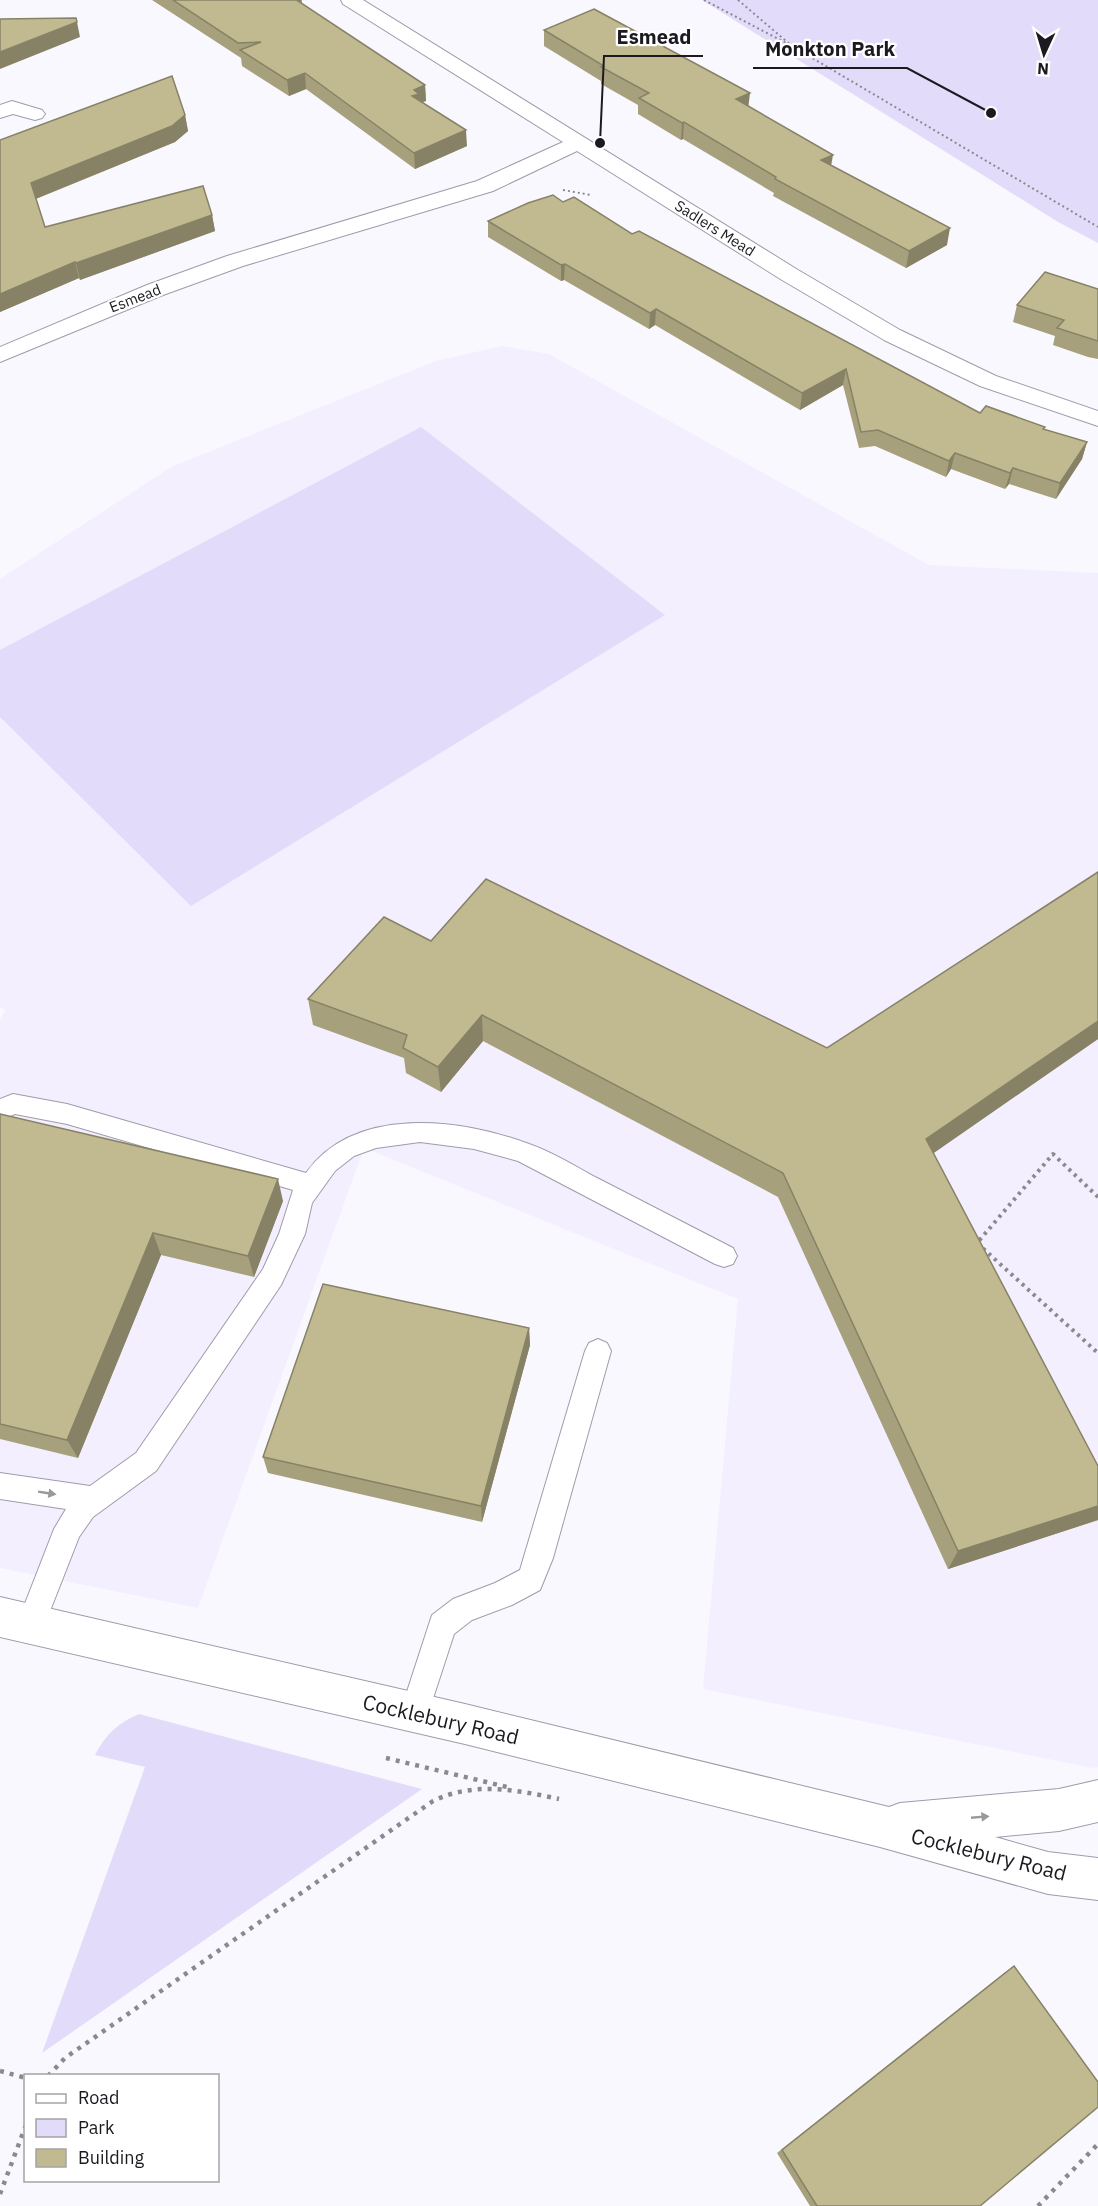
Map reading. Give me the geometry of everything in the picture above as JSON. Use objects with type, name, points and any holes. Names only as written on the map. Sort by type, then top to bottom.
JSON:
[{"type":"street","name":"Sadlers Mead","points":[[350,0],[892,335],[988,381],[1098,419]]},
{"type":"street","points":[[6,104],[34,114]]},
{"type":"street","name":"Esmead","points":[[0,355],[155,290],[235,261],[484,186],[579,142]]},
{"type":"street","name":"Cocklebury Road","points":[[15,1621],[415,1713],[880,1826],[1048,1873],[1098,1879]]},
{"type":"street","name":"Cocklebury Road","points":[[880,1826],[1059,1810],[1098,1801]]},
{"type":"lane","points":[[0,1110],[13,1104],[67,1114],[311,1185]]},
{"type":"lane","points":[[15,1621],[68,1529],[83,1508],[146,1462],[272,1277],[292,1234],[301,1199],[326,1164],[345,1149],[375,1138],[420,1132],[474,1139],[524,1152],[724,1256]]},
{"type":"lane","points":[[415,1713],[442,1625],[463,1609],[502,1595],[530,1580],[539,1558],[598,1351]]},
{"type":"lane","points":[[0,1486],[94,1500]]},
{"type":"path","points":[[704,0],[792,46],[1098,226]]},
{"type":"path","points":[[738,0],[792,46]]},
{"type":"path","points":[[1098,1197],[1053,1154],[977,1243],[1098,1353]]},
{"type":"path","points":[[50,2074],[65,2058],[409,1816],[442,1796],[473,1789]]},
{"type":"path","points":[[0,2071],[24,2077]]},
{"type":"path","points":[[0,2194],[24,2130]]},
{"type":"path","points":[[1038,2206],[1098,2144]]},
{"type":"shaded area","points":[[502,346],[549,354],[929,565],[1098,573],[1098,1767],[1093,1768],[703,1689],[738,1299],[364,1148],[198,1608],[0,1568],[0,1019],[5,1010],[0,1007],[0,579],[171,467],[436,361]]},
{"type":"green space","points":[[702,0],[1098,0],[1098,243],[1058,222]]},
{"type":"green space","points":[[421,427],[665,615],[191,906],[0,717],[0,650]]},
{"type":"green space","points":[[139,1714],[422,1789],[42,2053],[145,1767],[95,1755],[113,1730]]},
{"type":"building","points":[[173,0],[301,0],[298,1],[425,85],[414,90],[419,94],[412,96],[466,130],[414,153],[305,73],[287,80],[240,50],[261,42],[238,43]]},
{"type":"building","points":[[594,9],[750,93],[736,99],[833,155],[821,160],[950,228],[909,251],[775,179],[776,177],[684,122],[682,123],[639,98],[649,93],[601,67],[604,66],[544,30]]},
{"type":"building","points":[[76,18],[77,22],[0,52],[0,19]]},
{"type":"building","points":[[172,76],[185,115],[172,126],[31,183],[45,227],[203,186],[212,215],[75,262],[0,294],[0,140]]},
{"type":"building","points":[[553,195],[563,202],[574,197],[632,234],[639,231],[980,413],[986,406],[1045,427],[1043,429],[1087,442],[1060,483],[1013,468],[1010,473],[955,453],[949,461],[878,430],[861,432],[846,369],[802,393],[656,309],[650,313],[565,264],[561,265],[488,221],[528,203]]},
{"type":"building","points":[[1045,272],[1098,289],[1098,341],[1057,328],[1064,320],[1017,305]]},
{"type":"building","points":[[1098,872],[1098,1021],[926,1139],[1098,1466],[1098,1506],[958,1551],[783,1173],[482,1015],[438,1067],[403,1048],[407,1035],[308,999],[384,917],[431,941],[486,879],[827,1048]]},
{"type":"building","points":[[0,1114],[278,1179],[248,1256],[153,1233],[67,1440],[0,1424]]},
{"type":"building","points":[[323,1284],[529,1328],[481,1506],[263,1457]]},
{"type":"building","points":[[1014,1966],[1098,2082],[1098,2107],[980,2206],[817,2206],[782,2150]]},
{"type":"place","name":"Monkton Park","points":[[991,113]]},
{"type":"place","name":"Esmead","points":[[600,143]]}]
